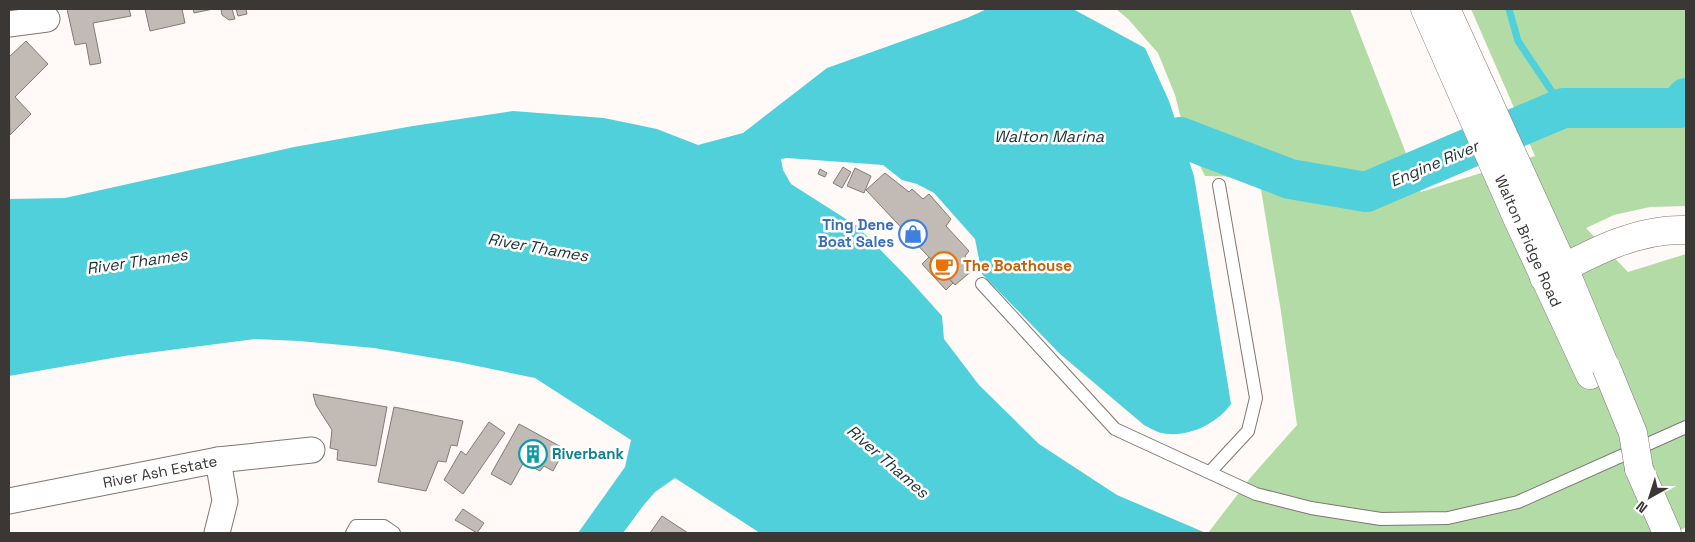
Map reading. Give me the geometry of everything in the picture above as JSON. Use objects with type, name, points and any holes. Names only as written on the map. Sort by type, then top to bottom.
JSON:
[{"type":"main road","name":"Walton Bridge Road","points":[[1425,9],[1513,209],[1554,273],[1598,371],[1633,433],[1639,469],[1667,533]]},
{"type":"main road","name":"Walton Bridge Road","points":[[1446,9],[1540,215],[1554,273]]},
{"type":"main road","points":[[1554,273],[1610,246],[1639,236],[1669,230],[1686,230]]},
{"type":"street","points":[[9,24],[48,19]]},
{"type":"street","name":"River Ash Estate","points":[[9,501],[218,460],[312,450]]},
{"type":"street","points":[[217,533],[225,501],[218,460]]},
{"type":"lane","points":[[1210,472],[1248,431],[1256,398],[1219,186]]},
{"type":"lane","points":[[982,284],[1115,429],[1256,494],[1311,508],[1381,519],[1448,518],[1518,502],[1686,427]]},
{"type":"lane","points":[[352,533],[356,526],[384,526],[394,533]]},
{"type":"green space","points":[[1116,9],[1350,9],[1421,192],[1535,156],[1471,9],[1686,9],[1686,206],[1650,207],[1614,215],[1586,228],[1628,272],[1686,254],[1686,527],[1676,533],[1208,533],[1251,477],[1297,425],[1259,177],[1205,176],[1186,138],[1175,95],[1158,53],[1128,19]]},
{"type":"water","points":[[987,9],[1073,9],[1145,48],[1169,101],[1194,176],[1231,404],[1225,412],[1199,429],[1178,434],[1158,432],[1144,425],[1060,354],[982,274],[975,239],[934,193],[917,184],[902,180],[883,165],[787,158],[781,159],[783,170],[791,184],[857,226],[907,277],[942,316],[944,339],[979,385],[1039,444],[1117,495],[1206,533],[760,533],[675,478],[655,492],[623,533],[578,533],[625,467],[631,440],[535,378],[458,362],[374,348],[255,339],[124,356],[9,376],[9,199],[65,198],[294,147],[513,111],[604,118],[657,129],[698,145],[743,133],[827,68],[967,18]]},
{"type":"building","points":[[67,9],[129,9],[131,16],[93,23],[101,63],[90,65],[86,43],[75,45]]},
{"type":"building","points":[[145,9],[182,9],[185,23],[150,31]]},
{"type":"building","points":[[193,9],[213,9],[194,13]]},
{"type":"building","points":[[221,9],[232,9],[235,19],[229,20],[222,15]]},
{"type":"building","points":[[236,9],[246,9],[247,14],[238,16]]},
{"type":"building","points":[[26,41],[48,64],[15,97],[31,114],[10,135],[9,57]]},
{"type":"building","points":[[843,167],[851,172],[842,188],[833,183]]},
{"type":"building","points":[[855,168],[871,176],[864,193],[847,186]]},
{"type":"building","points":[[820,169],[827,173],[825,177],[818,174]]},
{"type":"building","points":[[885,173],[909,192],[912,189],[923,199],[929,194],[951,219],[946,226],[969,251],[965,256],[973,270],[955,285],[866,190]]},
{"type":"building","points":[[929,257],[953,283],[946,290],[922,264]]},
{"type":"building","points":[[313,394],[387,407],[376,466],[337,460],[338,450],[330,448],[332,430],[316,405]]},
{"type":"building","points":[[394,407],[463,421],[457,446],[451,445],[446,462],[438,461],[426,491],[378,482]]},
{"type":"building","points":[[489,422],[505,433],[463,494],[444,480],[461,451],[466,455]]},
{"type":"building","name":"Riverbank","points":[[519,424],[565,449],[553,471],[544,466],[540,471],[530,466],[532,461],[526,458],[511,485],[491,474]]},
{"type":"building","points":[[463,509],[484,523],[477,533],[455,520]]},
{"type":"building","points":[[662,516],[688,533],[650,533]]},
{"type":"waterway","points":[[1509,9],[1518,41],[1563,108]]},
{"type":"waterway","name":"Engine River","points":[[1180,137],[1290,179],[1366,192],[1563,108],[1680,108],[1686,98]]},
{"type":"place","name":"Ting Dene Boat Sales","points":[[913,234]]},
{"type":"place","name":"The Boathouse","points":[[944,266]]},
{"type":"place","name":"Riverbank","points":[[533,454]]},
{"type":"water label","name":"Walton Marina","points":[[1049,136]]},
{"type":"water label","name":"River Thames","points":[[538,247]]},
{"type":"water label","name":"River Thames","points":[[137,261]]},
{"type":"water label","name":"River Thames","points":[[888,461]]}]
